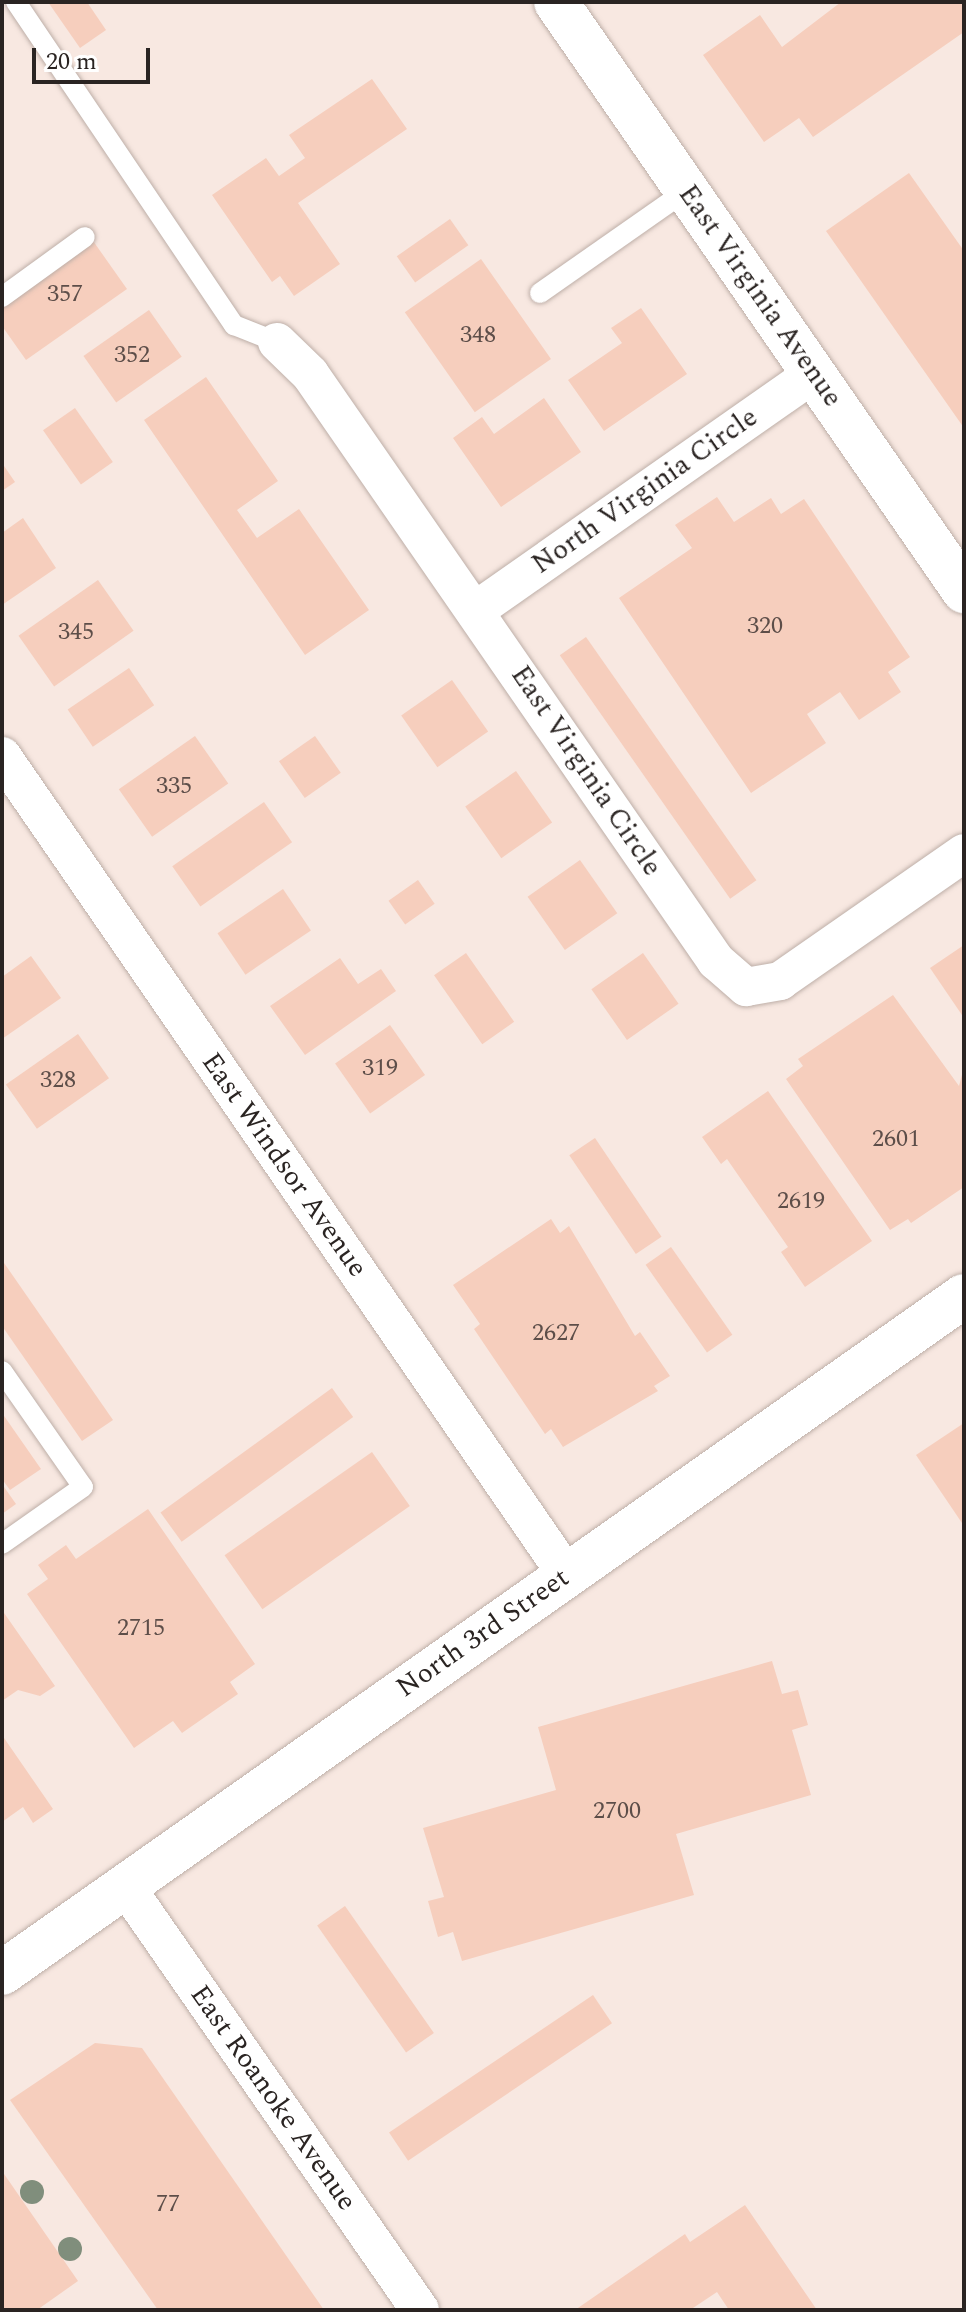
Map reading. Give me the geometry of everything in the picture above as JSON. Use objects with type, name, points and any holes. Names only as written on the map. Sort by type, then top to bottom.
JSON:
[{"type":"street","name":"East Virginia Avenue","points":[[556,2],[964,591]]},
{"type":"street","name":"East Virginia Circle","points":[[277,342],[310,374],[716,961],[746,987],[780,981],[964,853]]},
{"type":"street","name":"North Virginia Circle","points":[[476,610],[814,373]]},
{"type":"street","name":"East Windsor Avenue","points":[[2,756],[566,1574]]},
{"type":"street","name":"North 3rd Street","points":[[2,1973],[964,1296]]},
{"type":"street","name":"East Roanoke Avenue","points":[[126,1887],[420,2310]]},
{"type":"lane","points":[[16,2],[234,325],[277,342]]},
{"type":"lane","points":[[540,293],[687,190]]},
{"type":"lane","points":[[2,297],[85,237]]},
{"type":"lane","points":[[2,1371],[83,1487],[2,1544]]},
{"type":"building","points":[[48,2],[87,2],[106,30],[80,48]]},
{"type":"building","points":[[841,2],[964,2],[964,32],[813,137],[799,118],[764,142],[703,55],[760,15],[782,47]]},
{"type":"building","points":[[372,79],[407,129],[298,203],[340,264],[294,296],[280,276],[272,282],[212,195],[266,158],[279,176],[305,158],[289,135]]},
{"type":"building","points":[[909,173],[964,251],[964,428],[826,231]]},
{"type":"building","points":[[450,219],[468,245],[415,282],[397,256]]},
{"type":"building","points":[[91,238],[127,289],[26,360],[2,326],[2,300]]},
{"type":"building","points":[[481,259],[551,359],[475,412],[405,312]]},
{"type":"building","points":[[641,308],[687,374],[604,431],[568,380],[622,343],[611,328]]},
{"type":"building","points":[[149,310],[182,357],[116,403],[83,356]]},
{"type":"building","points":[[206,377],[278,481],[237,510],[257,538],[299,509],[369,610],[305,655],[144,420]]},
{"type":"building","points":[[544,398],[581,452],[501,507],[453,438],[482,417],[494,434]]},
{"type":"building","points":[[75,408],[113,462],[81,484],[43,430]]},
{"type":"building","points":[[2,463],[15,482],[2,491]]},
{"type":"building","points":[[717,497],[734,522],[771,498],[781,514],[804,499],[910,657],[888,672],[901,692],[859,720],[840,692],[807,714],[826,743],[751,793],[619,598],[692,548],[675,525]]},
{"type":"building","points":[[23,518],[56,568],[2,605],[2,533]]},
{"type":"building","points":[[98,580],[134,631],[54,686],[19,636]]},
{"type":"building","points":[[586,637],[756,880],[730,899],[560,655]]},
{"type":"building","points":[[129,668],[154,705],[93,747],[68,709]]},
{"type":"building","points":[[452,680],[488,732],[437,767],[401,716]]},
{"type":"building","points":[[195,736],[228,784],[152,837],[119,789]]},
{"type":"building","points":[[315,736],[341,773],[305,798],[279,761]]},
{"type":"building","points":[[516,771],[552,823],[501,858],[465,807]]},
{"type":"building","points":[[264,802],[292,842],[200,906],[172,866]]},
{"type":"building","points":[[580,860],[617,913],[565,950],[528,897]]},
{"type":"building","points":[[418,880],[435,904],[405,924],[389,901]]},
{"type":"building","points":[[283,889],[311,930],[245,975],[218,933]]},
{"type":"building","points":[[964,945],[964,1018],[930,968]]},
{"type":"building","points":[[466,953],[514,1022],[482,1044],[434,975]]},
{"type":"building","points":[[643,953],[679,1004],[627,1040],[591,989]]},
{"type":"building","points":[[31,956],[61,998],[2,1039],[2,977]]},
{"type":"building","points":[[340,958],[358,984],[381,969],[396,991],[305,1055],[270,1006]]},
{"type":"building","points":[[893,995],[959,1086],[964,1067],[964,1187],[911,1223],[908,1219],[890,1230],[786,1079],[803,1066],[798,1059]]},
{"type":"building","points":[[390,1025],[425,1075],[370,1113],[335,1063]]},
{"type":"building","points":[[78,1034],[109,1078],[37,1129],[6,1084]]},
{"type":"building","points":[[768,1091],[872,1241],[805,1287],[781,1252],[788,1247],[727,1159],[721,1164],[702,1137]]},
{"type":"building","points":[[595,1138],[662,1237],[636,1254],[569,1155]]},
{"type":"building","points":[[551,1219],[560,1233],[569,1226],[635,1336],[640,1332],[670,1376],[654,1386],[658,1391],[563,1447],[551,1429],[545,1434],[474,1329],[480,1324],[453,1285]]},
{"type":"building","points":[[671,1247],[732,1335],[707,1352],[646,1265]]},
{"type":"building","points":[[2,1260],[113,1420],[82,1441],[2,1326]]},
{"type":"building","points":[[332,1388],[353,1417],[182,1542],[160,1513]]},
{"type":"building","points":[[2,1413],[41,1469],[10,1490],[2,1479]]},
{"type":"building","points":[[964,1423],[964,1526],[916,1455]]},
{"type":"building","points":[[372,1452],[410,1506],[262,1609],[225,1555]]},
{"type":"building","points":[[2,1484],[16,1504],[2,1514]]},
{"type":"building","points":[[148,1509],[255,1664],[230,1682],[238,1694],[182,1733],[173,1721],[134,1748],[27,1594],[48,1579],[38,1565],[66,1545],[76,1559]]},
{"type":"building","points":[[2,1610],[55,1686],[40,1696],[18,1690],[2,1701]]},
{"type":"building","points":[[772,1661],[782,1694],[798,1690],[808,1725],[792,1730],[811,1795],[676,1834],[694,1895],[462,1961],[453,1932],[438,1937],[428,1901],[444,1897],[423,1828],[556,1790],[538,1727]]},
{"type":"building","points":[[2,1735],[53,1809],[33,1823],[23,1807],[2,1822]]},
{"type":"building","points":[[345,1906],[434,2033],[406,2052],[317,1926]]},
{"type":"building","points":[[593,1995],[612,2023],[408,2161],[389,2133]]},
{"type":"building","points":[[95,2043],[142,2048],[324,2310],[158,2310],[10,2100]]},
{"type":"building","points":[[2,2171],[78,2281],[37,2310],[2,2310]]},
{"type":"building","points":[[745,2205],[817,2310],[729,2310],[717,2292],[690,2310],[575,2310],[685,2234],[690,2242]]}]
